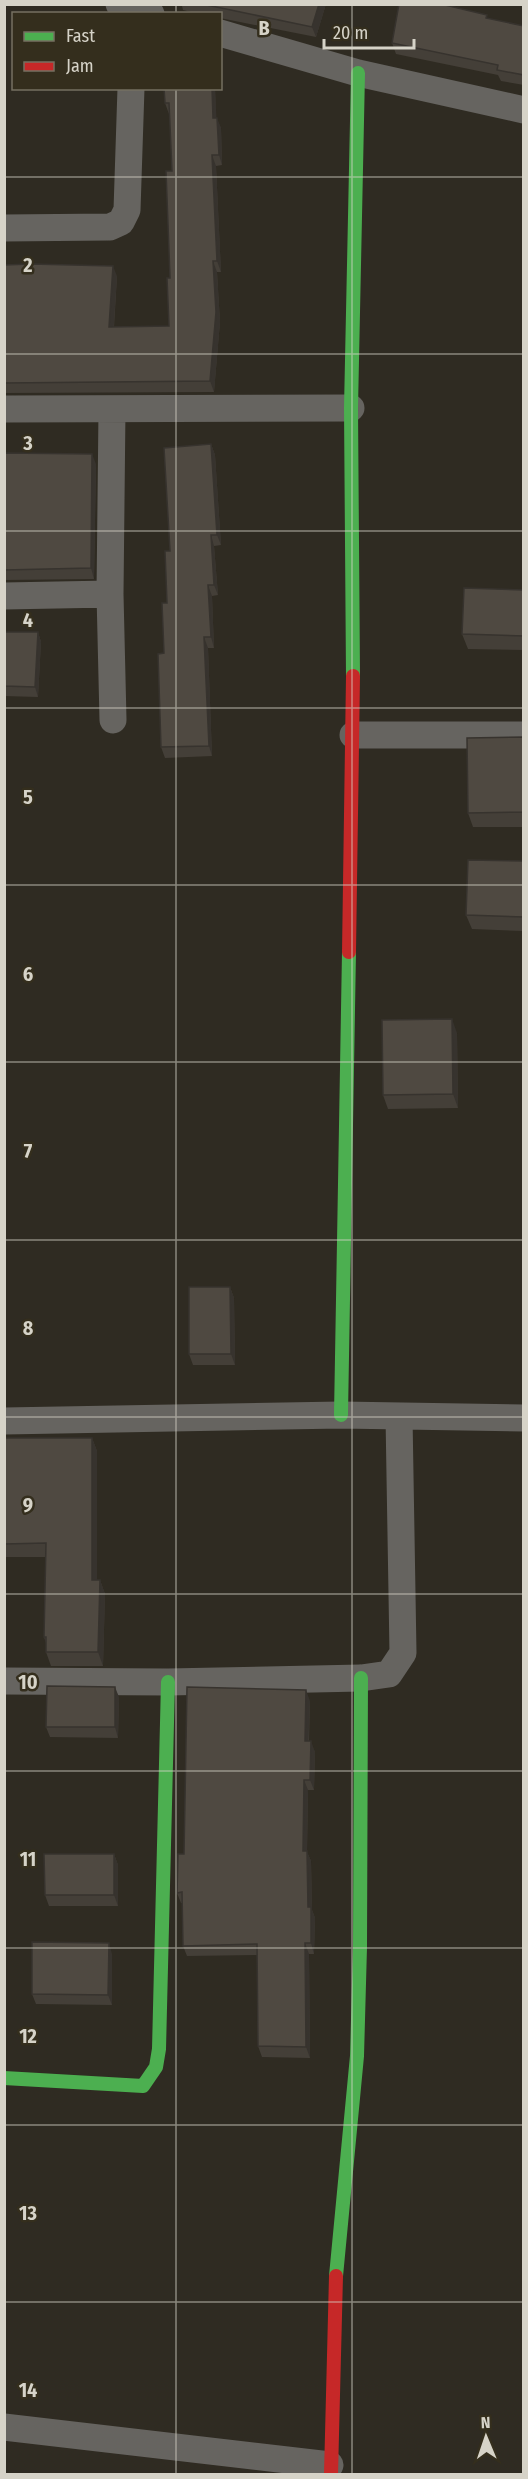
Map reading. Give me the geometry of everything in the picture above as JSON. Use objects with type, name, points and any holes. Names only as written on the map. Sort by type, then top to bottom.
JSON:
[{"type":"street","points":[[222,34],[358,73],[524,110]]},
{"type":"street","points":[[341,1415],[352,735],[351,408],[358,73]]},
{"type":"street","points":[[4,228],[110,227],[121,222],[127,210],[131,90]]},
{"type":"street","points":[[4,409],[351,408]]},
{"type":"street","points":[[112,409],[110,594],[112,720]]},
{"type":"street","points":[[4,596],[110,594]]},
{"type":"street","points":[[352,735],[524,735]]},
{"type":"street","points":[[4,1421],[341,1415],[524,1418]]},
{"type":"street","points":[[4,1681],[168,1682],[361,1678],[389,1674],[403,1653],[399,1416]]},
{"type":"street","points":[[4,2427],[331,2470],[336,2273],[357,2056],[361,1678]]},
{"type":"street","points":[[4,2078],[143,2086],[156,2067],[159,2049],[168,1682]]},
{"type":"building","points":[[202,4],[319,4],[312,27]]},
{"type":"building","points":[[399,4],[441,4],[487,15],[486,18],[524,26],[524,75],[497,70],[498,65],[392,43]]},
{"type":"building","points":[[164,90],[212,90],[213,118],[217,118],[219,155],[212,155],[217,261],[213,261],[216,312],[210,381],[4,383],[4,265],[113,266],[109,327],[169,326],[167,278],[170,278],[166,171],[172,171],[169,103],[165,103]]},
{"type":"building","points":[[211,444],[217,535],[211,535],[214,585],[208,585],[211,637],[204,637],[209,746],[161,747],[158,654],[164,653],[162,603],[167,603],[165,551],[170,551],[164,448]]},
{"type":"building","points":[[4,453],[92,454],[91,568],[4,570]]},
{"type":"building","points":[[464,588],[524,590],[524,636],[462,634]]},
{"type":"building","points":[[4,632],[38,632],[35,687],[4,686]]},
{"type":"building","points":[[524,737],[524,812],[468,813],[467,738]]},
{"type":"building","points":[[468,860],[524,861],[524,917],[466,915]]},
{"type":"building","points":[[452,1019],[453,1094],[383,1095],[382,1020]]},
{"type":"building","points":[[189,1287],[230,1287],[231,1354],[189,1354]]},
{"type":"building","points":[[4,1438],[92,1438],[92,1580],[100,1580],[98,1652],[46,1652],[46,1637],[44,1637],[46,1543],[4,1544]]},
{"type":"building","points":[[47,1686],[115,1687],[115,1727],[46,1727]]},
{"type":"building","points":[[187,1687],[306,1690],[305,1741],[311,1741],[310,1780],[304,1780],[303,1851],[307,1851],[311,1943],[305,1943],[306,2047],[258,2046],[257,1944],[183,1946],[182,1892],[177,1893],[178,1854],[184,1854]]},
{"type":"building","points":[[44,1854],[114,1854],[114,1895],[45,1895]]},
{"type":"building","points":[[32,1942],[109,1943],[108,1995],[32,1994]]},
{"type":"traffic: fast","points":[[353,676],[351,408],[358,73]]},
{"type":"traffic: fast","points":[[341,1415],[349,952]]},
{"type":"traffic: fast","points":[[336,2276],[357,2056],[360,1947],[361,1678]]},
{"type":"traffic: fast","points":[[4,2078],[143,2086],[156,2067],[159,2049],[168,1682]]},
{"type":"traffic: jam","points":[[349,952],[353,676]]},
{"type":"traffic: jam","points":[[331,2474],[336,2276]]}]
